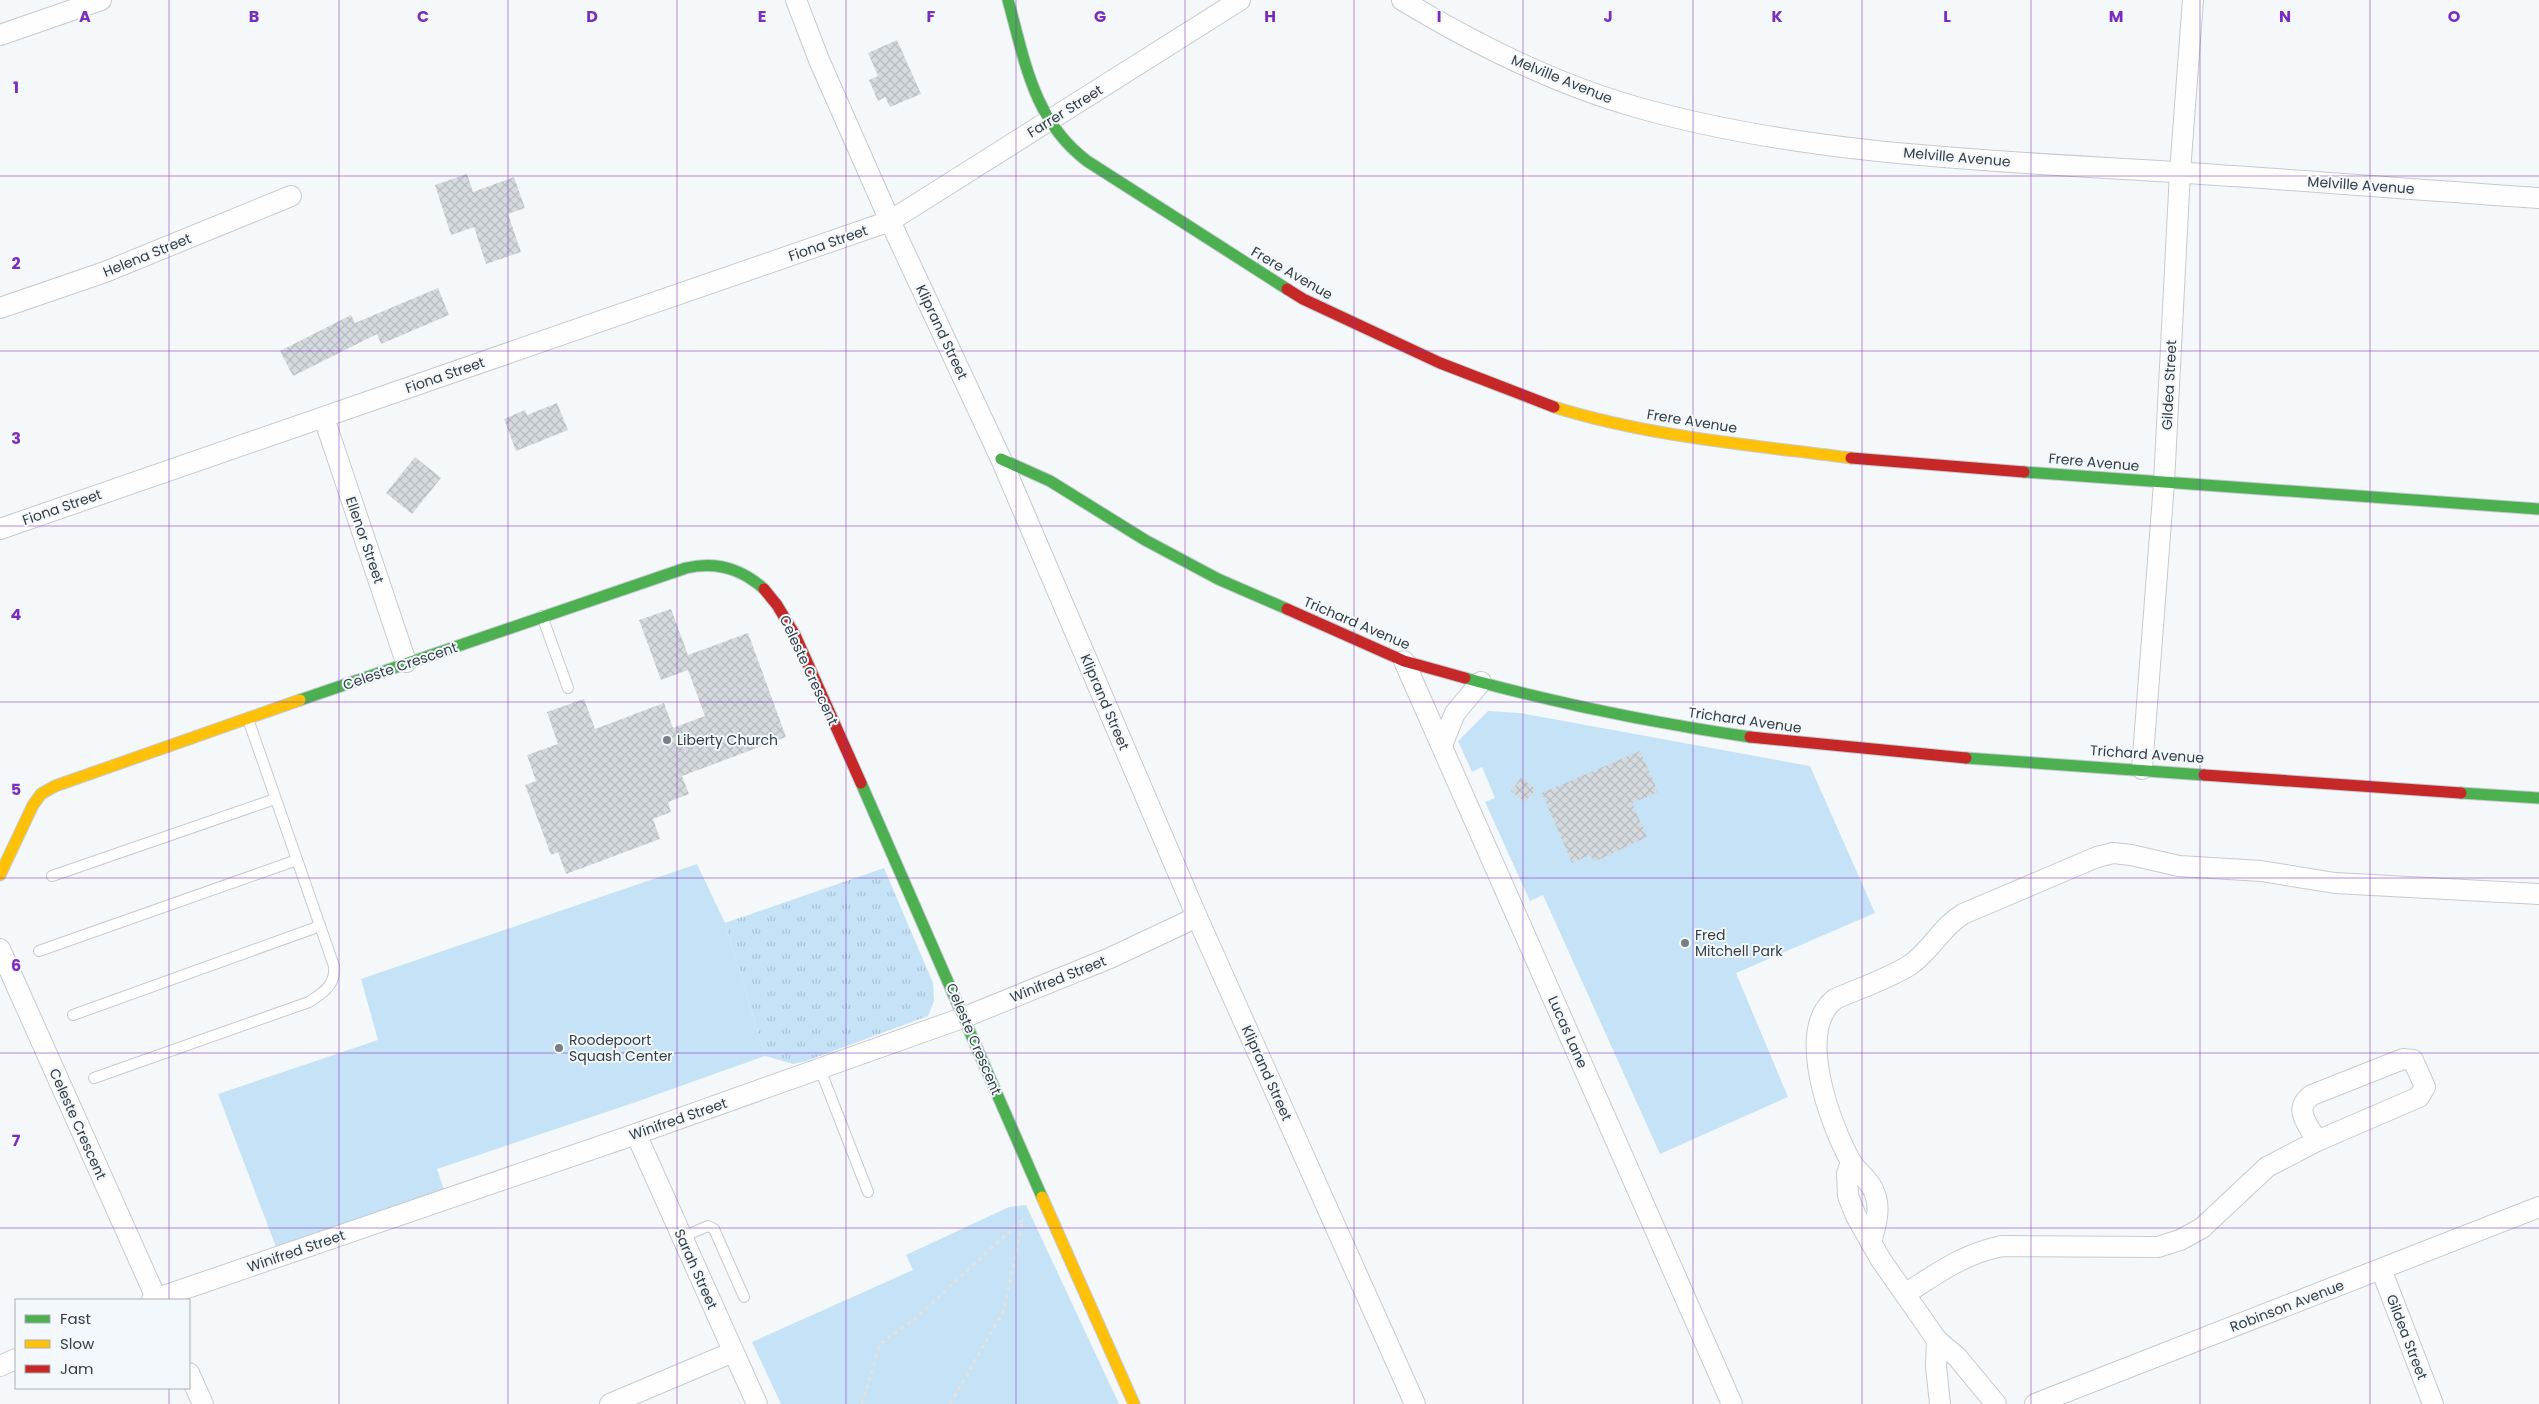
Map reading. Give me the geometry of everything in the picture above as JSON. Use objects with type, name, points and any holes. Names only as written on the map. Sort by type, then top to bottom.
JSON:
[{"type":"street","points":[[0,35],[101,0]]},
{"type":"street","name":"Kliprand Street","points":[[796,0],[819,60],[890,221],[1001,459],[1197,917],[1415,1404]]},
{"type":"street","name":"Frere Avenue","points":[[1008,0],[1032,80],[1049,122],[1064,143],[1087,161],[1303,299],[1440,363],[1544,404],[1595,420],[1672,434],[1806,453],[2164,483],[2539,508]]},
{"type":"street","name":"Farrer Street","points":[[890,221],[1240,0]]},
{"type":"street","name":"Melville Avenue","points":[[1402,0],[1434,20],[1524,65],[1617,101],[1685,119],[1812,142],[1921,155],[2539,198]]},
{"type":"street","name":"Gildea Street","points":[[2142,769],[2164,483],[2180,172],[2193,0]]},
{"type":"street","name":"Helena Street","points":[[0,308],[105,272],[291,196]]},
{"type":"street","name":"Fiona Street","points":[[0,530],[890,221]]},
{"type":"street","name":"Ellenor Street","points":[[324,418],[406,662]]},
{"type":"street","name":"Trichard Avenue","points":[[1001,459],[1050,480],[1145,540],[1218,579],[1404,661],[1598,711],[1697,729],[1788,742],[1916,755],[2142,769],[2539,798]]},
{"type":"street","name":"Celeste Crescent","points":[[0,875],[24,821],[41,794],[92,772],[542,615],[690,567],[723,567],[739,572],[765,588],[781,610],[795,635],[1134,1404]]},
{"type":"street","name":"Lucas Lane","points":[[1404,661],[1732,1404]]},
{"type":"street","points":[[1442,745],[1455,712],[1482,682]]},
{"type":"street","points":[[1996,1404],[1957,1357],[1937,1340],[1871,1243],[1878,1211],[1876,1195],[1864,1174],[1851,1162],[1828,1107],[1818,1070],[1817,1054],[1822,1013],[1827,1005],[1835,999],[1910,964],[1925,952],[1950,923],[1963,914],[2097,857],[2113,853],[2131,855],[2179,866],[2260,871],[2335,883],[2539,894]]},
{"type":"street","name":"Winifred Street","points":[[158,1299],[636,1134],[965,1017],[1110,958],[1197,917]]},
{"type":"street","name":"Celeste Crescent","points":[[0,949],[155,1299]]},
{"type":"street","points":[[1905,1294],[1955,1262],[1977,1251],[2002,1246],[2158,1247],[2180,1240],[2202,1228],[2267,1167],[2317,1141],[2419,1097],[2425,1087],[2413,1060],[2403,1060],[2306,1099],[2302,1103],[2302,1110],[2317,1141]]},
{"type":"street","name":"Sarah Street","points":[[636,1134],[757,1404]]},
{"type":"street","name":"Robinson Avenue","points":[[2035,1404],[2539,1207]]},
{"type":"street","name":"Gildea Street","points":[[2381,1269],[2433,1404]]},
{"type":"street","points":[[1937,1340],[1936,1366],[1940,1404]]},
{"type":"street","points":[[610,1404],[733,1352]]},
{"type":"street","points":[[0,1366],[15,1359]]},
{"type":"street","points":[[190,1375],[203,1404]]},
{"type":"lane","points":[[542,615],[568,688]]},
{"type":"lane","points":[[94,1078],[309,1002],[326,991],[335,977],[334,966],[247,718]]},
{"type":"lane","points":[[52,876],[275,799]]},
{"type":"lane","points":[[39,951],[297,860]]},
{"type":"lane","points":[[73,1015],[320,926]]},
{"type":"lane","points":[[820,1069],[868,1192]]},
{"type":"lane","points":[[682,1238],[708,1226],[714,1229],[744,1297]]},
{"type":"path","points":[[950,1404],[1004,1310],[1025,1210]]},
{"type":"path","points":[[862,1404],[880,1344],[916,1318],[1024,1218]]},
{"type":"green space","name":"Fred Mitchell Park","points":[[1488,711],[1520,713],[1810,766],[1875,913],[1736,973],[1788,1097],[1660,1154],[1543,895],[1530,901],[1485,802],[1495,798],[1482,767],[1472,772],[1458,741]]},
{"type":"green space","name":"Roodepoort Squash Center","points":[[697,864],[725,923],[765,1056],[437,1169],[444,1190],[276,1247],[218,1094],[378,1040],[361,979]]},
{"type":"green space","points":[[884,868],[933,983],[934,1001],[928,1016],[806,1061],[793,1064],[765,1056],[725,923]]},
{"type":"green space","points":[[1026,1205],[1119,1404],[781,1404],[752,1342],[913,1270],[906,1255],[1009,1207]]},
{"type":"building","points":[[897,40],[921,94],[890,107],[885,97],[878,101],[869,80],[878,76],[868,53]]},
{"type":"building","points":[[467,174],[473,192],[514,177],[525,208],[508,214],[521,252],[486,264],[474,227],[451,235],[435,185]]},
{"type":"building","points":[[438,288],[449,315],[381,344],[377,334],[293,376],[280,351],[351,315],[355,323]]},
{"type":"building","points":[[557,403],[568,430],[516,451],[504,419],[525,410],[527,415]]},
{"type":"building","points":[[415,457],[441,478],[412,514],[386,493]]},
{"type":"building","name":"Liberty Church","points":[[671,609],[688,655],[748,633],[786,737],[682,776],[689,794],[668,802],[671,812],[653,819],[660,839],[566,874],[558,852],[551,855],[525,785],[536,781],[527,755],[558,744],[547,712],[584,699],[595,729],[664,703],[673,728],[705,716],[688,670],[661,680],[639,620]]},
{"type":"building","points":[[1640,751],[1658,792],[1632,803],[1647,837],[1594,862],[1590,855],[1572,863],[1542,793]]},
{"type":"building","points":[[1521,778],[1536,789],[1525,802],[1511,791]]},
{"type":"traffic: fast","points":[[1008,0],[1026,67],[1034,88],[1054,127],[1069,145],[1087,161],[1287,289]]},
{"type":"traffic: fast","points":[[1001,459],[1050,481],[1145,540],[1218,579],[1287,609]]},
{"type":"traffic: fast","points":[[2024,472],[2539,509]]},
{"type":"traffic: fast","points":[[300,700],[686,568],[697,566],[728,568],[747,576],[764,589]]},
{"type":"traffic: fast","points":[[1465,678],[1607,712],[1678,726],[1750,737]]},
{"type":"traffic: fast","points":[[1966,758],[2204,775]]},
{"type":"traffic: fast","points":[[861,783],[1042,1197]]},
{"type":"traffic: fast","points":[[2461,793],[2539,798]]},
{"type":"traffic: slow","points":[[1554,407],[1627,426],[1664,433],[1851,458]]},
{"type":"traffic: slow","points":[[0,875],[33,805],[41,794],[55,786],[300,700]]},
{"type":"traffic: slow","points":[[1042,1197],[1134,1404]]},
{"type":"traffic: jam","points":[[1287,289],[1303,299],[1440,363],[1554,407]]},
{"type":"traffic: jam","points":[[1851,458],[2024,472]]},
{"type":"traffic: jam","points":[[764,589],[777,605],[795,635],[861,783]]},
{"type":"traffic: jam","points":[[1287,609],[1404,661],[1465,678]]},
{"type":"traffic: jam","points":[[1750,737],[1966,758]]},
{"type":"traffic: jam","points":[[2204,775],[2461,793]]},
{"type":"place","name":"Liberty Church","points":[[667,740]]},
{"type":"place","name":"Fred Mitchell Park","points":[[1685,943]]},
{"type":"place","name":"Roodepoort Squash Center","points":[[559,1048]]}]
